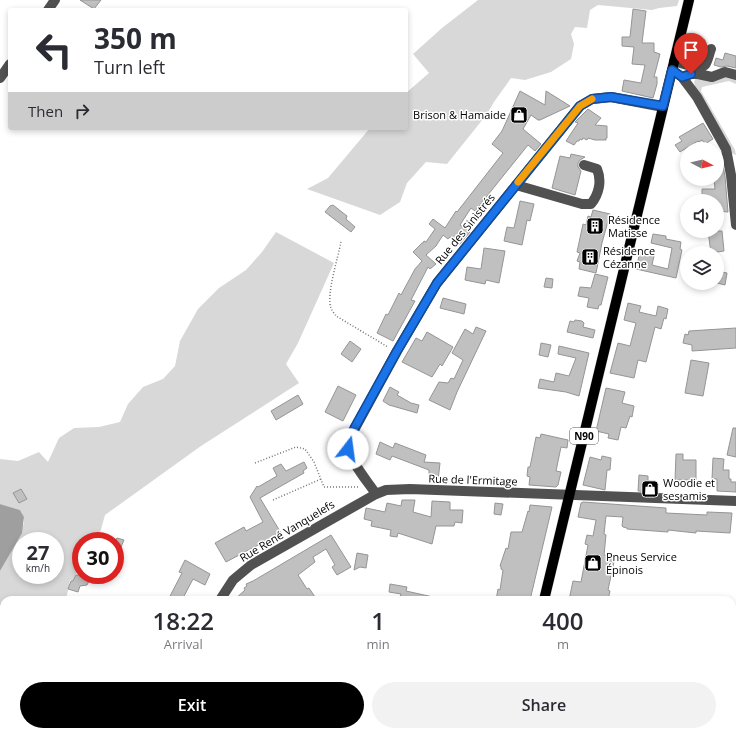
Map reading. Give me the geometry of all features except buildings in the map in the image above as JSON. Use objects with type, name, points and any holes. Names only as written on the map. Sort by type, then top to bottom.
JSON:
[{"type":"main road","name":"N90","points":[[545,596],[689,0]]},
{"type":"street","points":[[673,66],[700,68],[705,66],[711,49]]},
{"type":"street","points":[[673,66],[697,97],[726,149],[731,175],[736,225]]},
{"type":"street","points":[[0,78],[8,67]]},
{"type":"street","points":[[682,77],[691,74],[712,77],[725,72],[736,75]]},
{"type":"street","name":"Rue des Sinistrés","points":[[376,494],[348,449],[348,441],[397,351],[437,283],[580,106],[592,99],[611,97],[663,106]]},
{"type":"street","points":[[516,185],[582,204],[591,204],[596,197],[599,188],[600,175],[597,170],[584,165]]},
{"type":"street","name":"Rue de l'Ermitage","points":[[376,494],[386,490],[410,489],[736,501]]},
{"type":"street","name":"Rue René Vanquelefs","points":[[223,596],[233,580],[251,565],[376,494]]},
{"type":"path","points":[[341,242],[331,288],[331,309],[336,316],[369,337],[397,351]]},
{"type":"path","points":[[255,463],[296,448],[304,449],[314,462],[324,487],[358,488],[370,484]]},
{"type":"path","points":[[273,500],[320,479]]},
{"type":"shaded area","points":[[478,0],[679,0],[677,6],[652,10],[598,5],[590,10],[587,28],[575,27],[571,34],[574,44],[571,59],[551,72],[525,80],[511,78],[487,114],[447,164],[426,162],[407,183],[400,202],[380,215],[307,189],[328,178],[368,130],[408,130],[408,91],[429,73],[413,54],[442,28]]},
{"type":"shaded area","points":[[726,76],[736,79],[736,84],[729,81],[702,87],[701,91],[735,150],[736,155],[731,153],[694,82],[696,78]]},
{"type":"shaded area","points":[[276,232],[334,263],[298,343],[286,364],[299,383],[201,446],[105,515],[100,532],[72,532],[72,581],[70,580],[67,596],[0,596],[0,571],[12,549],[12,584],[64,584],[64,532],[21,532],[24,517],[20,510],[0,504],[0,459],[18,461],[39,452],[48,462],[59,438],[74,428],[99,427],[120,422],[128,404],[143,387],[163,379],[175,366],[180,341],[198,309],[219,288],[246,270],[262,252]]},
{"type":"shaded area","points":[[0,504],[20,510],[24,517],[22,532],[12,532],[12,550],[0,571]]},
{"type":"slow traffic","points":[[518,182],[580,106],[592,99]]},
{"type":"place","name":"Brison & Hamaide","points":[[519,115]]},
{"type":"place","name":"Résidence Matisse","points":[[595,226]]},
{"type":"place","name":"Résidence Cézanne","points":[[590,257]]},
{"type":"place","name":"Woodie et ses amis","points":[[650,489]]},
{"type":"place","name":"Pneus Service Épinois","points":[[593,563]]},
{"type":"route","points":[[348,449],[348,441],[355,427],[437,283],[580,106],[592,99],[611,97],[663,106],[672,70],[682,77],[691,74]]}]
